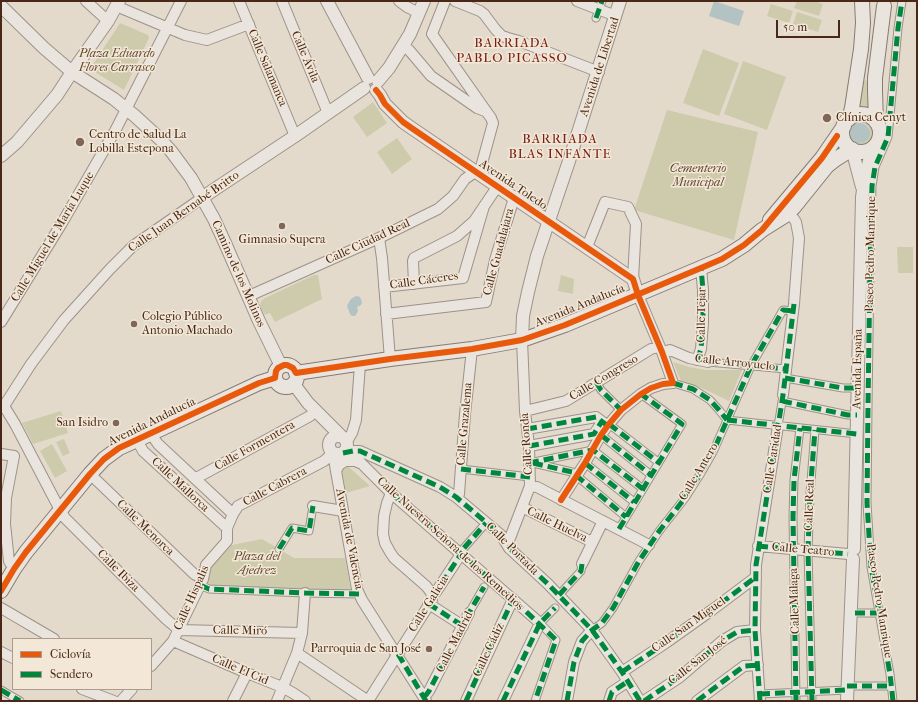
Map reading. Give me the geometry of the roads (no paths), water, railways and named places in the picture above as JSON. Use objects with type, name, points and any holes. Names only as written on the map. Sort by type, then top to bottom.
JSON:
[{"type":"main road","points":[[862,1],[868,8],[872,9],[880,8],[886,4]]},
{"type":"main road","points":[[846,122],[858,114],[868,115],[880,128],[880,136],[875,145],[864,151],[856,151],[844,142],[843,137],[846,122],[852,108],[861,49],[863,23],[862,1]]},
{"type":"main road","points":[[876,122],[874,91],[875,78],[886,4]]},
{"type":"main road","name":"Avenida Andalucía","points":[[762,230],[822,158],[846,122]]},
{"type":"main road","name":"Avenida Andalucía","points":[[295,378],[360,364],[472,349],[522,340],[554,329],[638,295],[722,259],[744,245],[762,230],[792,213],[827,166],[852,149]]},
{"type":"main road","points":[[284,365],[290,366],[295,370],[295,378],[287,386],[278,384],[278,372],[284,365]]},
{"type":"main road","name":"Avenida Andalucía","points":[[2,587],[14,569],[60,510],[104,459],[119,448],[259,383],[278,372]]},
{"type":"street","points":[[86,1],[108,21]]},
{"type":"street","points":[[127,110],[181,1]]},
{"type":"street","name":"Calle Salamanca","points":[[239,1],[295,136]]},
{"type":"street","name":"Calle Ávila","points":[[282,1],[328,114]]},
{"type":"street","name":"Avenida Toledo","points":[[327,1],[372,84],[385,104],[403,122],[633,279]]},
{"type":"street","points":[[399,1],[419,13]]},
{"type":"street","name":"Calle Juan Bernabé Britto","points":[[3,405],[64,320],[110,269],[138,242],[372,84],[389,68],[403,46],[412,30],[424,1]]},
{"type":"street","points":[[445,1],[432,34],[486,111]]},
{"type":"street","points":[[455,1],[480,11],[502,36],[519,41],[599,72]]},
{"type":"street","points":[[577,1],[616,16]]},
{"type":"street","name":"Avenida de Libertad","points":[[522,340],[523,316],[537,256],[599,72],[620,1]]},
{"type":"street","name":"Paseo Pedro Manrique","points":[[893,701],[890,674],[871,567],[867,503],[872,186],[875,167],[888,137],[896,41],[902,1]]},
{"type":"street","points":[[1,156],[17,142],[57,95],[108,21],[118,3],[167,28],[185,35],[207,40],[249,24]]},
{"type":"street","name":"Camino de los Molinos","points":[[1,6],[44,48],[72,72],[114,99],[135,116],[171,151],[191,178],[225,243],[249,296],[278,372]]},
{"type":"street","points":[[403,46],[409,50],[431,76],[477,108],[486,111]]},
{"type":"street","name":"Calle Miguel de María Luque","points":[[1,322],[62,223],[116,132],[127,110]]},
{"type":"street","name":"Calle Ciudad Real","points":[[249,296],[379,238],[438,209],[453,196],[465,179],[481,167],[493,123],[492,118],[486,111]]},
{"type":"street","name":"Avenida España","points":[[847,692],[857,434],[863,190],[870,156],[875,145]]},
{"type":"street","name":"Avenida España","points":[[852,149],[863,190]]},
{"type":"street","points":[[792,213],[787,210],[788,205],[805,179]]},
{"type":"street","points":[[414,284],[414,258],[458,236],[474,221],[497,187]]},
{"type":"street","name":"Calle Guadalajara","points":[[386,314],[486,302],[495,260],[514,198]]},
{"type":"street","points":[[587,247],[605,202],[628,207],[636,224],[633,279],[673,383]]},
{"type":"street","name":"Calle Cáceres","points":[[384,287],[463,278],[484,206]]},
{"type":"street","name":"Calle Caridad","points":[[760,698],[756,630],[756,565],[783,398],[793,311],[799,238],[792,213]]},
{"type":"street","points":[[379,238],[390,359]]},
{"type":"street","name":"Calle Tejar","points":[[701,268],[703,290],[701,349],[703,361]]},
{"type":"street","name":"Calle Antero","points":[[592,630],[602,623],[613,608],[649,545],[685,498],[701,473],[713,452],[751,366],[784,310],[793,311]]},
{"type":"street","name":"Calle Ronda","points":[[506,542],[510,538],[522,508],[530,482],[522,340]]},
{"type":"street","name":"Calle Grazalema","points":[[456,498],[459,494],[472,349]]},
{"type":"street","name":"Calle Congreso","points":[[525,411],[566,401],[651,349],[660,350]]},
{"type":"street","name":"Calle Arroyuelo","points":[[660,350],[670,350],[689,358],[703,361],[751,366],[786,373],[843,388],[858,388]]},
{"type":"street","points":[[295,378],[311,408],[341,447],[352,433],[356,420],[360,364]]},
{"type":"street","points":[[596,382],[601,390],[621,410]]},
{"type":"street","points":[[529,446],[594,434],[641,394],[651,388],[663,384],[673,383],[693,389],[710,400],[727,420],[857,434]]},
{"type":"street","points":[[619,529],[682,424],[641,394]]},
{"type":"street","points":[[783,398],[848,415],[857,415]]},
{"type":"street","name":"Calle Ibiza","points":[[3,405],[28,448],[65,518],[166,619],[179,630]]},
{"type":"street","name":"Calle Formentera","points":[[195,478],[310,416],[311,408]]},
{"type":"street","points":[[527,429],[596,417],[658,462]]},
{"type":"street","points":[[561,500],[593,450],[606,424]]},
{"type":"street","name":"Calle Málaga","points":[[796,701],[796,638],[793,550],[794,480],[800,428]]},
{"type":"street","name":"Calle Real","points":[[812,701],[808,551],[810,494],[815,430]]},
{"type":"street","name":"Calle Mallorca","points":[[151,434],[158,444],[233,514]]},
{"type":"street","points":[[601,436],[651,475]]},
{"type":"street","name":"Calle Mallorca","points":[[137,440],[143,451],[227,528]]},
{"type":"street","name":"Calle Nuestra Señora de los Remedios","points":[[341,447],[362,464],[391,493],[462,551],[486,576],[540,623],[556,640],[535,701]]},
{"type":"street","name":"Calle Portada","points":[[341,447],[360,451],[440,488],[456,498],[501,535],[509,548],[548,584],[558,602],[592,630],[622,672],[640,701]]},
{"type":"street","name":"Avenida de Valencia","points":[[341,447],[334,459],[357,589],[425,698]]},
{"type":"street","name":"Calle Cabrera","points":[[227,528],[238,506],[324,461],[341,447]]},
{"type":"street","points":[[1,454],[14,456],[28,448]]},
{"type":"street","points":[[530,463],[593,450],[643,489]]},
{"type":"street","points":[[14,456],[6,498],[5,524],[9,561],[14,569]]},
{"type":"street","points":[[336,471],[345,461],[355,461],[362,464]]},
{"type":"street","points":[[530,463],[572,472],[626,517]]},
{"type":"street","points":[[585,463],[634,502]]},
{"type":"street","points":[[378,480],[376,474],[377,470],[384,464],[389,465]]},
{"type":"street","points":[[461,469],[530,482],[561,500],[649,545]]},
{"type":"street","name":"Calle Menorca","points":[[90,474],[201,582]]},
{"type":"street","points":[[391,493],[384,516],[383,534],[385,543],[394,558],[426,586],[432,595]]},
{"type":"street","points":[[279,549],[292,528],[309,531],[313,506],[343,511]]},
{"type":"street","name":"Calle Huelva","points":[[522,508],[592,542]]},
{"type":"street","points":[[503,701],[540,623],[581,571],[582,564],[603,521]]},
{"type":"street","points":[[462,551],[486,523]]},
{"type":"street","name":"Calle Hispalis","points":[[152,665],[173,641],[201,582],[206,565],[227,541],[227,528]]},
{"type":"street","name":"Calle Teatro","points":[[758,546],[852,554]]},
{"type":"street","name":"Calle Galicia","points":[[368,701],[432,600],[432,595],[436,592],[462,551]]},
{"type":"street","name":"Calle San Miguel","points":[[622,672],[756,577]]},
{"type":"street","points":[[201,582],[209,590],[359,594]]},
{"type":"street","name":"Calle Madrid","points":[[425,698],[484,587]]},
{"type":"street","points":[[277,701],[297,653],[302,633],[305,593]]},
{"type":"street","name":"Calle Cádiz","points":[[466,701],[513,600]]},
{"type":"street","points":[[428,605],[432,606],[463,626]]},
{"type":"street","points":[[1,608],[52,638]]},
{"type":"street","points":[[855,613],[879,613]]},
{"type":"street","name":"Calle Miró","points":[[179,630],[302,633]]},
{"type":"street","points":[[567,701],[574,662],[582,641],[592,630]]},
{"type":"street","name":"Calle San José","points":[[644,701],[680,677],[722,641],[738,632],[756,630]]},
{"type":"street","points":[[796,638],[810,638]]},
{"type":"street","name":"Calle El Cid","points":[[173,641],[282,687],[305,701]]},
{"type":"street","points":[[1,652],[12,658]]},
{"type":"street","points":[[297,653],[368,701]]},
{"type":"street","points":[[697,701],[744,666],[758,665]]},
{"type":"street","points":[[233,701],[247,673]]},
{"type":"street","points":[[609,701],[612,692],[627,682]]},
{"type":"street","points":[[760,698],[796,693],[847,692],[891,686]]},
{"type":"street","points":[[1,690],[20,701]]},
{"type":"street","points":[[85,690],[114,701]]},
{"type":"street","points":[[121,701],[131,690]]},
{"type":"place","name":"Clínica Cenyt","points":[[827,118]]},
{"type":"place","name":"Centro de Salud La Lobilla Estepona","points":[[80,142]]},
{"type":"place","name":"Gimnasio Supera","points":[[282,226]]},
{"type":"place","name":"Colegio Público Antonio Machado","points":[[134,324]]},
{"type":"place","name":"San Isidro","points":[[116,423]]},
{"type":"place","name":"Parroquia de San José","points":[[429,649]]},
{"type":"district","name":"BARRIADA PABLO PICASSO","points":[[512,52]]},
{"type":"district","name":"BARRIADA BLAS INFANTE","points":[[560,148]]},
{"type":"park label","name":"Plaza Eduardo Flores Carrasco","points":[[117,61]]},
{"type":"park label","name":"Cementerio Municipal","points":[[698,176]]},
{"type":"park label","name":"Plaza del Ajedrez","points":[[257,564]]}]
